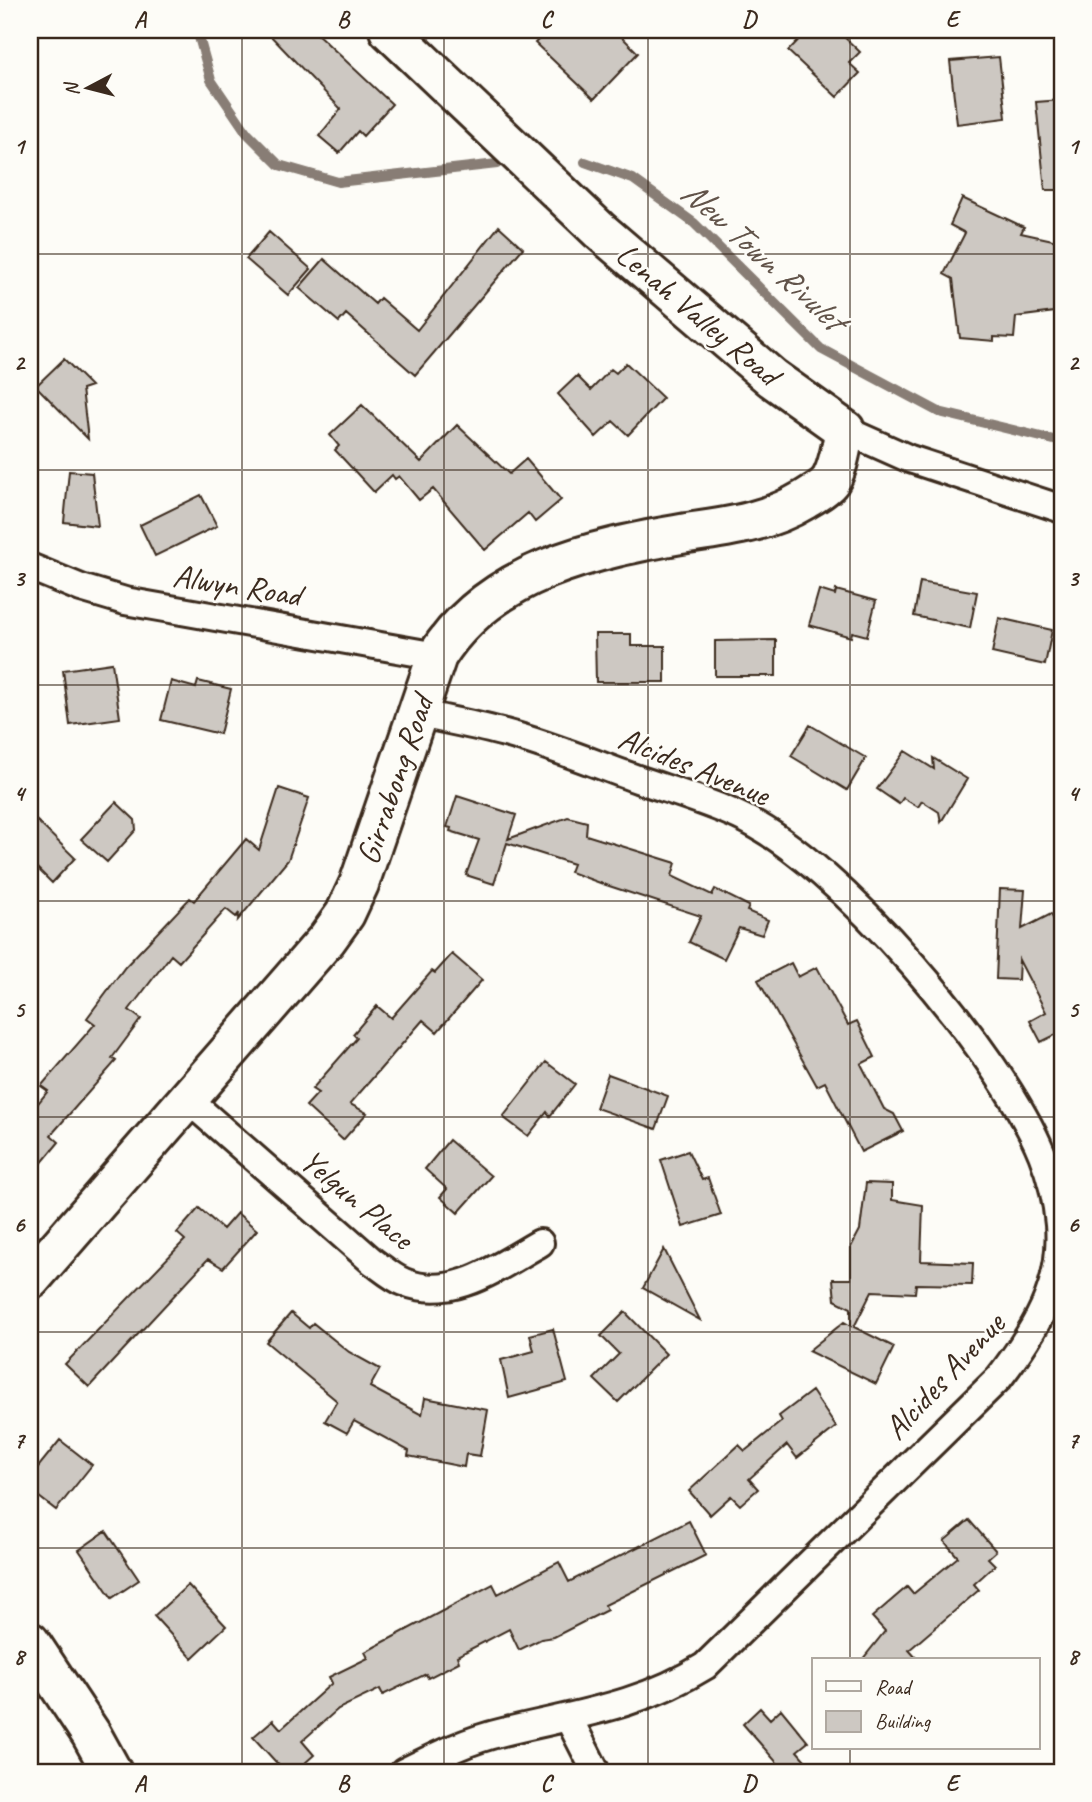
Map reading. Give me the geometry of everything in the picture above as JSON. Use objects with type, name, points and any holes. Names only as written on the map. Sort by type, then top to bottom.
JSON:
[{"type":"street","name":"Lenah Valley Road","points":[[389,30],[610,239],[772,378],[845,430],[910,459],[1062,509]]},
{"type":"street","name":"Girrabong Road","points":[[30,1279],[327,939],[345,914],[359,884],[437,656],[453,631],[470,613],[520,581],[551,566],[627,544],[768,518],[791,508],[829,482],[845,430]]},
{"type":"street","name":"Alwyn Road","points":[[30,567],[81,588],[125,601],[437,656]]},
{"type":"street","name":"Alcides Avenue","points":[[404,1772],[452,1748],[489,1736],[628,1704],[679,1682],[705,1666],[999,1378],[1037,1326],[1054,1283],[1059,1228],[1053,1188],[1041,1152],[1000,1077],[956,1017],[879,930],[832,883],[785,845],[740,817],[665,788],[507,733],[417,713]]},
{"type":"street","name":"Yelgun Place","points":[[186,1098],[372,1261],[402,1282],[425,1288],[452,1286],[482,1276],[540,1243]]},
{"type":"street","points":[[30,1642],[91,1734],[112,1772]]},
{"type":"street","points":[[569,1719],[596,1772]]},
{"type":"building","points":[[265,30],[313,30],[392,104],[363,136],[358,131],[339,153],[319,136],[341,109]]},
{"type":"building","points":[[548,30],[615,30],[638,53],[594,99],[535,43]]},
{"type":"building","points":[[808,30],[837,30],[860,52],[849,63],[860,73],[837,97],[788,51]]},
{"type":"building","points":[[999,57],[1006,118],[957,124],[950,61]]},
{"type":"building","points":[[1062,100],[1062,190],[1045,190],[1036,102]]},
{"type":"building","points":[[962,198],[1024,227],[1021,233],[1062,242],[1062,311],[1016,317],[1014,338],[994,337],[994,341],[960,338],[953,279],[944,274],[965,233],[950,225]]},
{"type":"building","points":[[499,226],[523,248],[415,375],[346,314],[339,322],[299,288],[324,259],[375,304],[380,298],[417,330]]},
{"type":"building","points":[[269,232],[311,269],[288,295],[246,259]]},
{"type":"building","points":[[64,359],[91,386],[82,389],[88,439],[36,386]]},
{"type":"building","points":[[626,363],[663,398],[628,435],[613,421],[596,437],[558,394],[577,376],[591,390],[611,369],[616,373]]},
{"type":"building","points":[[362,405],[421,462],[457,425],[509,474],[526,459],[561,500],[535,522],[528,513],[485,550],[433,489],[419,500],[399,476],[395,479],[392,475],[374,492],[335,450],[339,446],[330,435]]},
{"type":"building","points":[[69,471],[92,473],[98,526],[64,522]]},
{"type":"building","points":[[201,495],[217,526],[155,556],[140,525]]},
{"type":"building","points":[[920,582],[977,592],[970,628],[914,616]]},
{"type":"building","points":[[819,590],[835,595],[836,590],[876,601],[867,636],[852,632],[851,637],[809,625]]},
{"type":"building","points":[[999,618],[1052,630],[1045,665],[992,653]]},
{"type":"building","points":[[595,634],[631,634],[631,646],[665,646],[665,682],[596,682]]},
{"type":"building","points":[[776,640],[776,676],[715,676],[715,641]]},
{"type":"building","points":[[112,663],[120,718],[70,725],[63,670]]},
{"type":"building","points":[[171,681],[196,688],[198,681],[231,689],[220,734],[161,720]]},
{"type":"building","points":[[810,725],[866,758],[847,790],[791,756]]},
{"type":"building","points":[[905,751],[934,769],[933,758],[967,779],[941,822],[939,812],[922,801],[918,807],[903,798],[899,804],[877,789]]},
{"type":"building","points":[[279,788],[309,798],[288,860],[238,920],[239,913],[236,917],[226,909],[179,962],[171,955],[129,1010],[141,1019],[112,1058],[116,1061],[51,1135],[59,1142],[30,1177],[30,1113],[48,1091],[41,1086],[95,1024],[87,1018],[125,967],[190,898],[194,901],[246,839],[259,850]]},
{"type":"building","points":[[457,796],[516,815],[508,839],[568,817],[587,822],[586,835],[676,863],[672,876],[712,895],[715,889],[749,906],[747,911],[768,920],[762,935],[739,928],[724,959],[689,942],[701,916],[570,872],[573,864],[507,843],[494,884],[466,875],[479,840],[450,831],[451,828],[447,827]]},
{"type":"building","points":[[116,802],[135,820],[136,830],[107,862],[81,839]]},
{"type":"building","points":[[30,814],[75,858],[52,883],[30,861]]},
{"type":"building","points":[[1000,889],[1025,890],[1022,929],[1051,914],[1062,936],[1062,1043],[1057,1034],[1041,1042],[1030,1021],[1046,1012],[1019,960],[1018,980],[996,979]]},
{"type":"building","points":[[452,954],[482,980],[437,1032],[423,1020],[350,1104],[367,1113],[343,1140],[306,1106],[318,1093],[312,1089],[357,1038],[353,1034],[377,1006],[391,1018],[432,971],[435,973]]},
{"type":"building","points":[[791,963],[798,977],[817,967],[848,1025],[857,1021],[875,1057],[861,1064],[884,1109],[894,1114],[903,1131],[861,1152],[825,1082],[817,1086],[758,980]]},
{"type":"building","points":[[546,1062],[575,1084],[550,1116],[547,1112],[528,1136],[503,1117]]},
{"type":"building","points":[[608,1074],[668,1096],[656,1129],[596,1108]]},
{"type":"building","points":[[449,1140],[491,1176],[458,1213],[440,1197],[447,1189],[425,1169]]},
{"type":"building","points":[[688,1151],[702,1180],[708,1178],[721,1215],[683,1227],[661,1160]]},
{"type":"building","points":[[866,1183],[892,1184],[892,1200],[923,1205],[921,1261],[973,1263],[972,1285],[916,1284],[915,1293],[872,1291],[854,1327],[894,1347],[876,1384],[808,1351],[844,1322],[851,1326],[851,1308],[835,1300],[833,1279],[851,1279],[851,1247],[860,1230]]},
{"type":"building","points":[[199,1208],[223,1229],[237,1213],[257,1230],[223,1268],[208,1259],[89,1387],[65,1364],[185,1240],[177,1233]]},
{"type":"building","points":[[664,1249],[700,1320],[643,1288]]},
{"type":"building","points":[[625,1312],[666,1354],[618,1402],[594,1379],[619,1354],[601,1336]]},
{"type":"building","points":[[291,1313],[309,1328],[313,1323],[349,1352],[380,1369],[370,1387],[422,1415],[425,1398],[488,1410],[480,1456],[466,1454],[464,1467],[408,1456],[409,1451],[354,1421],[347,1433],[325,1421],[337,1401],[266,1342]]},
{"type":"building","points":[[553,1329],[567,1382],[509,1398],[501,1360],[534,1351],[530,1335]]},
{"type":"building","points":[[812,1391],[836,1427],[797,1458],[787,1445],[749,1479],[758,1489],[740,1505],[731,1496],[710,1515],[689,1491],[739,1445],[745,1451],[782,1421],[779,1416]]},
{"type":"building","points":[[60,1440],[92,1465],[56,1510],[30,1490],[30,1477]]},
{"type":"building","points":[[969,1520],[996,1551],[988,1558],[995,1565],[974,1584],[979,1590],[909,1650],[916,1658],[864,1658],[885,1631],[872,1617],[907,1587],[913,1594],[958,1557],[944,1541]]},
{"type":"building","points":[[689,1521],[706,1555],[605,1605],[607,1610],[554,1637],[541,1639],[519,1650],[509,1629],[457,1656],[459,1662],[428,1678],[426,1674],[383,1695],[380,1689],[338,1709],[302,1741],[314,1755],[295,1772],[285,1772],[253,1737],[273,1720],[281,1729],[332,1683],[329,1677],[368,1658],[365,1652],[493,1584],[498,1594],[559,1562],[569,1582]]},
{"type":"building","points":[[106,1531],[139,1580],[112,1598],[79,1550]]},
{"type":"building","points":[[188,1585],[226,1626],[192,1658],[154,1616]]},
{"type":"building","points":[[760,1708],[770,1719],[781,1709],[808,1742],[797,1751],[812,1768],[807,1772],[785,1772],[743,1724]]},
{"type":"waterway","name":"New Town Rivulet","points":[[197,30],[211,80],[247,133],[279,165],[338,182],[497,164]]},
{"type":"waterway","name":"New Town Rivulet","points":[[585,162],[633,179],[694,223],[821,349],[939,412],[1062,442]]}]
